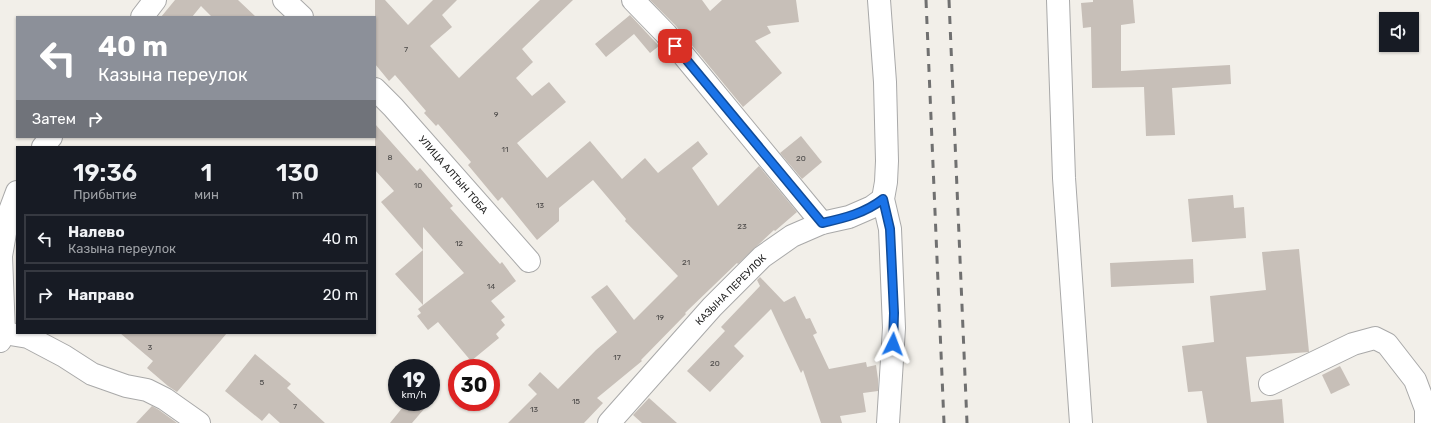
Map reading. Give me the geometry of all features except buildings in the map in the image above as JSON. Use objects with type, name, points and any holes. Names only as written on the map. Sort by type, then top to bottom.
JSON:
[{"type":"street","points":[[143,16],[155,0]]},
{"type":"street","points":[[284,0],[301,16]]},
{"type":"street","points":[[633,0],[666,34],[822,223]]},
{"type":"street","points":[[879,0],[885,82],[887,161],[886,182],[883,199],[890,229],[894,328],[888,423]]},
{"type":"street","points":[[1058,0],[1064,178],[1082,423]]},
{"type":"street","name":"УЛИЦА АЛТЫН ТОБА","points":[[376,90],[393,107],[530,261]]},
{"type":"street","points":[[44,146],[50,138]]},
{"type":"street","points":[[16,195],[8,216],[1,256],[2,337],[29,335],[92,374],[126,386],[147,390],[165,398],[199,423]]},
{"type":"street","name":"КАЗЫНА ПЕРЕУЛОК","points":[[609,423],[712,307],[762,257],[792,236],[822,223],[849,217],[872,207],[883,199]]},
{"type":"street","points":[[1270,384],[1353,344],[1375,338],[1386,344],[1415,380],[1426,409],[1426,423]]},
{"type":"railway","points":[[926,0],[944,423]]},
{"type":"railway","points":[[949,0],[967,423]]},
{"type":"route","points":[[675,46],[822,223],[849,217],[872,207],[883,199],[890,229],[894,313],[893,344]]}]
